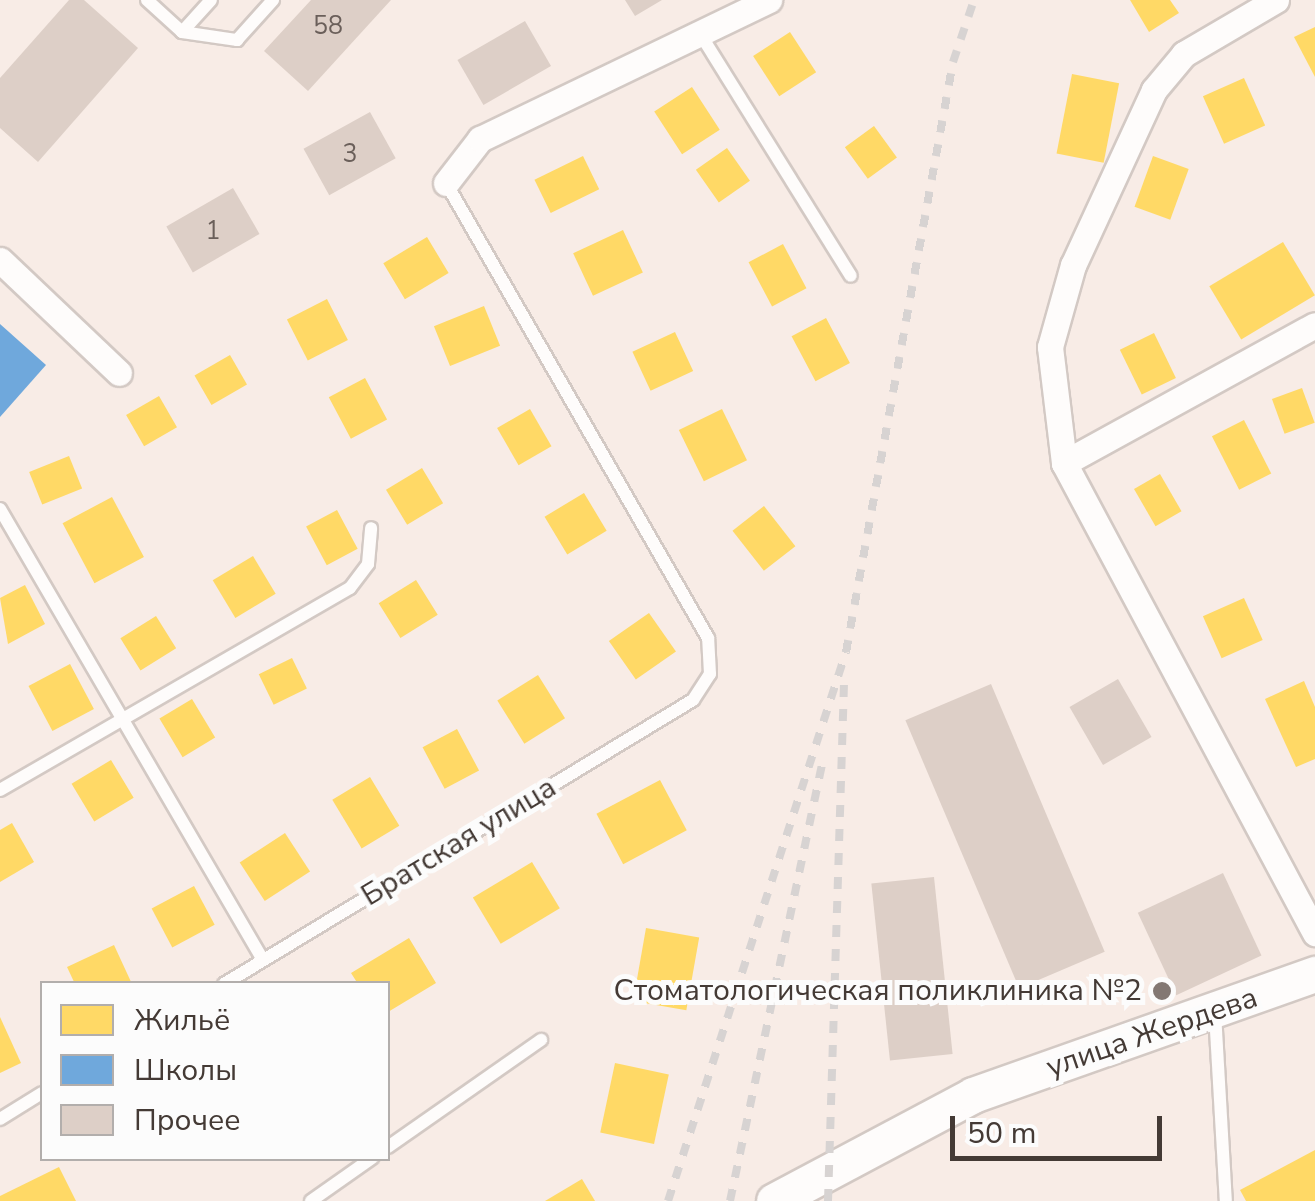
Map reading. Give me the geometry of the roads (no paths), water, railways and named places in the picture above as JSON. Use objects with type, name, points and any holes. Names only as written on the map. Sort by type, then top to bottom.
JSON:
[{"type":"main road","name":"улица Жердева","points":[[774,1201],[974,1095],[1315,974]]},
{"type":"street","points":[[446,182],[480,139],[768,0]]},
{"type":"street","points":[[1276,0],[1184,54],[1154,90],[1073,266],[1050,346],[1064,463],[1315,933]]},
{"type":"street","points":[[0,260],[119,372]]},
{"type":"street","points":[[1064,463],[1315,325]]},
{"type":"lane","points":[[147,0],[182,32],[237,40],[273,0]]},
{"type":"lane","points":[[182,32],[211,0]]},
{"type":"lane","points":[[699,32],[851,276]]},
{"type":"lane","name":"Братская улица","points":[[229,981],[694,700],[710,674],[708,638],[446,182]]},
{"type":"lane","points":[[0,509],[118,718],[263,960]]},
{"type":"lane","points":[[0,790],[118,718],[350,588],[368,564],[371,528]]},
{"type":"lane","points":[[1214,1013],[1226,1201]]},
{"type":"lane","points":[[390,1147],[540,1040]]},
{"type":"lane","points":[[0,1118],[40,1094]]},
{"type":"lane","points":[[312,1201],[368,1161]]},
{"type":"railway","points":[[668,1201],[846,652],[953,62],[974,0]]},
{"type":"railway","points":[[828,1201],[844,682]]},
{"type":"railway","points":[[730,1201],[822,765]]},
{"type":"place","name":"Стоматологическая поликлиника №2","points":[[1162,991]]}]
